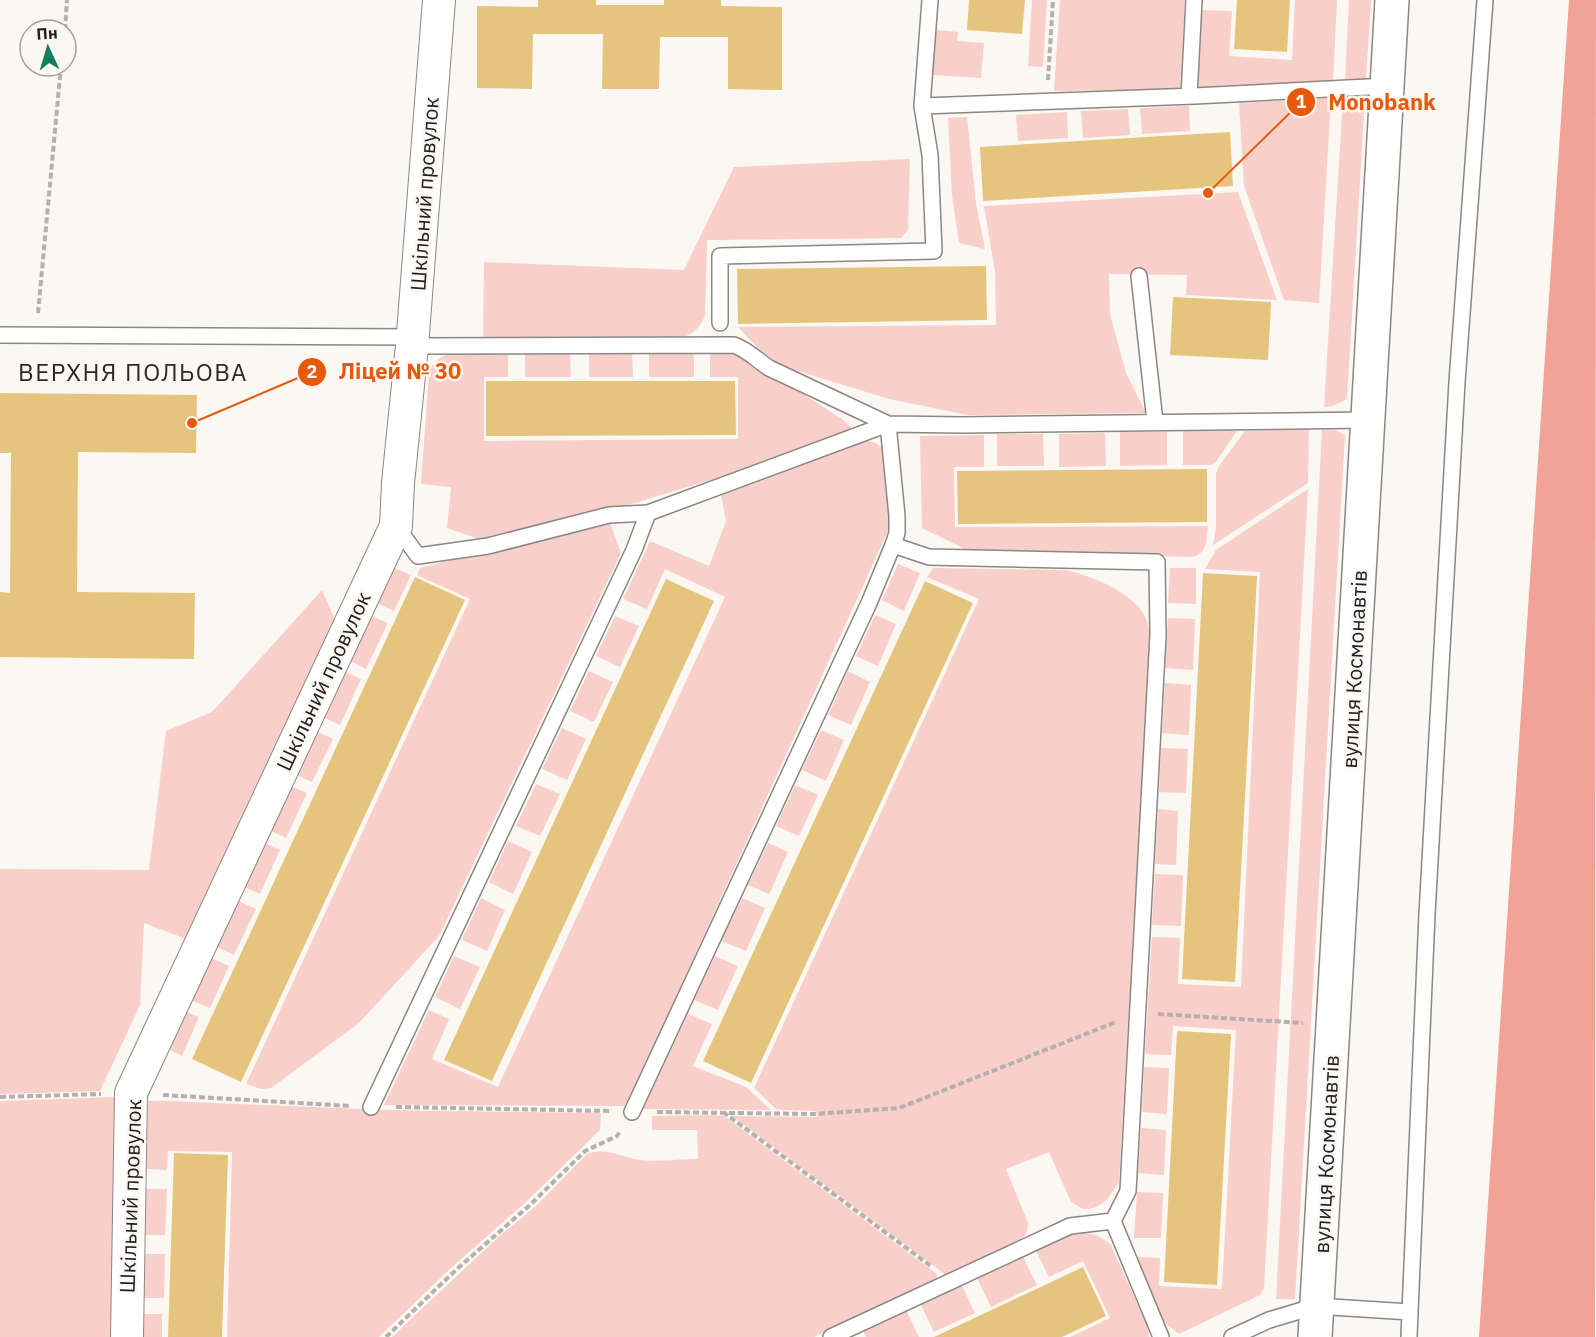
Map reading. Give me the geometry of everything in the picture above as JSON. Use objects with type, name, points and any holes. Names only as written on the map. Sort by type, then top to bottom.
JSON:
[{"type":"street","name":"Шкільний провулок","points":[[127,1337],[131,1093],[396,526],[439,0]]},
{"type":"street","name":"вулиця Космонавтів","points":[[1316,1321],[1392,0]]},
{"type":"lane","points":[[720,323],[720,255],[934,251],[930,155],[922,106],[930,0]]},
{"type":"lane","points":[[1189,96],[1194,0]]},
{"type":"lane","points":[[1409,1337],[1427,902],[1457,382],[1485,0]]},
{"type":"lane","points":[[922,106],[1387,86]]},
{"type":"lane","points":[[1139,276],[1155,422]]},
{"type":"lane","points":[[0,335],[734,345],[745,349],[769,369],[888,424]]},
{"type":"lane","points":[[396,526],[418,556],[488,546],[609,515],[648,513],[888,424],[1369,420]]},
{"type":"lane","points":[[632,1112],[893,546],[897,533],[897,516],[888,424]]},
{"type":"lane","points":[[371,1107],[629,561],[648,513]]},
{"type":"lane","points":[[893,546],[929,557],[1157,562],[1158,635],[1128,1191],[1113,1221],[1161,1337]]},
{"type":"lane","points":[[831,1337],[1070,1226],[1113,1221]]},
{"type":"lane","points":[[1232,1337],[1269,1320],[1316,1321],[1410,1312]]},
{"type":"path","points":[[66,18],[67,0]]},
{"type":"path","points":[[1047,102],[1053,0]]},
{"type":"path","points":[[36,335],[60,78]]},
{"type":"path","points":[[1138,1013],[1333,1024]]},
{"type":"path","points":[[0,1097],[131,1093]]},
{"type":"path","points":[[386,1337],[457,1269],[531,1204],[585,1151],[617,1136],[632,1112]]},
{"type":"path","points":[[723,1112],[939,1272],[947,1282]]},
{"type":"shaded area","points":[[1032,0],[1047,0],[1043,67],[1028,66]]},
{"type":"shaded area","points":[[1060,0],[1185,0],[1180,89],[1054,91]]},
{"type":"shaded area","points":[[1295,0],[1337,0],[1333,81],[1197,88],[1202,10],[1232,11],[1229,56],[1292,60]]},
{"type":"shaded area","points":[[1349,0],[1371,0],[1366,79],[1345,80]]},
{"type":"shaded area","points":[[1569,0],[1596,0],[1595,1337],[1479,1337]]},
{"type":"shaded area","points":[[936,30],[958,32],[957,41],[984,43],[981,78],[932,75]]},
{"type":"shaded area","points":[[1365,96],[1347,399],[1333,406],[1324,407],[1343,97]]},
{"type":"shaded area","points":[[1331,98],[1319,303],[1284,300],[1244,186],[1239,103]]},
{"type":"shaded area","points":[[1189,106],[1190,131],[1142,134],[1140,108]]},
{"type":"shaded area","points":[[1128,109],[1130,135],[1083,138],[1081,111]]},
{"type":"shaded area","points":[[1067,112],[1068,138],[1018,141],[1016,115]]},
{"type":"shaded area","points":[[967,117],[976,204],[985,249],[959,243],[952,195],[948,118]]},
{"type":"shaded area","points":[[910,159],[908,230],[901,238],[707,240],[705,316],[697,329],[684,337],[483,339],[484,262],[684,270],[734,167]]},
{"type":"shaded area","points":[[1238,192],[1277,300],[1186,295],[1187,275],[1109,274],[1110,314],[1126,373],[1146,413],[968,415],[889,399],[772,363],[738,327],[996,325],[995,271],[984,206]]},
{"type":"shaded area","points":[[710,352],[739,352],[760,372],[800,392],[842,419],[854,430],[746,469],[609,511],[488,542],[447,528],[451,487],[421,484],[429,373],[436,362],[446,355],[508,353],[508,377],[484,377],[484,441],[738,439],[738,377],[710,377]]},
{"type":"shaded area","points":[[525,353],[570,353],[571,377],[525,377]]},
{"type":"shaded area","points":[[589,353],[632,353],[633,377],[589,377]]},
{"type":"shaded area","points":[[649,353],[694,353],[694,377],[649,377]]},
{"type":"shaded area","points":[[1309,429],[1308,483],[1213,545],[1216,527],[1216,474],[1219,466],[1245,431]]},
{"type":"shaded area","points":[[1322,430],[1335,430],[1345,435],[1295,1299],[1276,1299]]},
{"type":"shaded area","points":[[1183,431],[1237,431],[1216,462],[1210,465],[1183,465]]},
{"type":"shaded area","points":[[1120,432],[1167,432],[1167,465],[1120,466]]},
{"type":"shaded area","points":[[1105,433],[1106,466],[1059,467],[1059,434]]},
{"type":"shaded area","points":[[997,434],[1043,434],[1044,466],[997,466]]},
{"type":"shaded area","points":[[984,435],[984,467],[954,467],[955,527],[1208,526],[1204,549],[1192,557],[969,551],[922,528],[920,436]]},
{"type":"shaded area","points":[[863,441],[874,442],[882,448],[890,519],[888,531],[626,1106],[384,1105],[429,1010],[449,1019],[432,1059],[498,1087],[725,597],[665,569],[647,609],[623,599],[650,541],[709,566],[726,521],[721,495]]},
{"type":"shaded area","points":[[1308,489],[1264,1288],[1260,1295],[1179,1334],[1163,1321],[1138,1265],[1138,1257],[1160,1258],[1159,1286],[1222,1289],[1236,1030],[1173,1026],[1171,1055],[1145,1054],[1152,937],[1180,938],[1178,984],[1241,987],[1260,572],[1205,569],[1216,550]]},
{"type":"shaded area","points":[[609,520],[621,553],[439,936],[359,1023],[271,1088],[261,1089],[246,1084],[470,599],[417,575],[420,568]]},
{"type":"shaded area","points":[[898,564],[920,573],[904,611],[882,600]]},
{"type":"shaded area","points":[[392,567],[411,575],[394,611],[375,602]]},
{"type":"shaded area","points":[[933,568],[1067,570],[1077,573],[1113,588],[1134,602],[1147,621],[1150,635],[1119,1182],[1107,1200],[1090,1209],[1083,1209],[1071,1202],[1049,1152],[1006,1169],[1028,1223],[1026,1234],[1021,1239],[946,1275],[732,1116],[817,1117],[816,1111],[776,1109],[754,1088],[979,599],[927,577]]},
{"type":"shaded area","points":[[1170,568],[1196,568],[1196,604],[1168,603]]},
{"type":"shaded area","points":[[322,590],[337,624],[189,940],[144,923],[140,1005],[100,1091],[0,1094],[0,869],[149,870],[166,731],[212,712]]},
{"type":"shaded area","points":[[369,615],[388,623],[366,669],[348,660]]},
{"type":"shaded area","points":[[875,615],[896,624],[878,666],[856,656]]},
{"type":"shaded area","points":[[615,616],[639,626],[620,667],[596,656]]},
{"type":"shaded area","points":[[1168,618],[1195,619],[1193,670],[1165,668]]},
{"type":"shaded area","points":[[343,671],[361,679],[340,725],[321,716]]},
{"type":"shaded area","points":[[589,671],[613,682],[594,722],[570,711]]},
{"type":"shaded area","points":[[848,671],[870,682],[851,725],[828,715]]},
{"type":"shaded area","points":[[1165,683],[1191,685],[1189,735],[1162,733]]},
{"type":"shaded area","points":[[562,728],[586,739],[567,780],[542,769]]},
{"type":"shaded area","points":[[314,730],[333,739],[312,782],[294,774]]},
{"type":"shaded area","points":[[821,730],[844,740],[826,781],[802,770]]},
{"type":"shaded area","points":[[1161,748],[1188,749],[1186,793],[1159,792]]},
{"type":"shaded area","points":[[536,784],[560,794],[540,836],[516,826]]},
{"type":"shaded area","points":[[288,785],[307,793],[286,838],[267,829]]},
{"type":"shaded area","points":[[795,785],[818,795],[799,836],[776,826]]},
{"type":"shaded area","points":[[1158,809],[1178,811],[1176,865],[1155,864]]},
{"type":"shaded area","points":[[262,841],[280,850],[260,894],[241,886]]},
{"type":"shaded area","points":[[508,841],[532,852],[513,894],[489,882]]},
{"type":"shaded area","points":[[768,843],[788,852],[769,894],[748,885]]},
{"type":"shaded area","points":[[1155,874],[1183,875],[1181,926],[1152,925]]},
{"type":"shaded area","points":[[481,898],[505,910],[487,951],[462,940]]},
{"type":"shaded area","points":[[742,898],[765,908],[746,951],[721,941]]},
{"type":"shaded area","points":[[234,899],[256,909],[234,955],[213,945]]},
{"type":"shaded area","points":[[207,956],[229,966],[210,1008],[188,999]]},
{"type":"shaded area","points":[[454,956],[480,967],[460,1009],[435,997]]},
{"type":"shaded area","points":[[715,956],[738,966],[718,1010],[694,1000]]},
{"type":"shaded area","points":[[182,1010],[199,1017],[182,1056],[164,1047]]},
{"type":"shaded area","points":[[688,1014],[712,1024],[693,1066],[746,1087],[771,1110],[643,1109]]},
{"type":"shaded area","points":[[1144,1067],[1169,1068],[1167,1114],[1142,1112]]},
{"type":"shaded area","points":[[116,1097],[113,1337],[0,1337],[0,1101]]},
{"type":"shaded area","points":[[148,1101],[384,1110],[601,1113],[600,1130],[527,1201],[451,1268],[379,1337],[227,1337],[232,1152],[168,1151],[167,1170],[146,1169]]},
{"type":"shaded area","points":[[652,1116],[724,1116],[937,1274],[937,1279],[814,1337],[392,1337],[503,1233],[536,1206],[587,1154],[607,1152],[645,1161],[698,1159],[697,1130],[652,1130]]},
{"type":"shaded area","points":[[1141,1128],[1166,1130],[1164,1175],[1138,1173]]},
{"type":"shaded area","points":[[145,1189],[167,1189],[165,1235],[145,1235]]},
{"type":"shaded area","points":[[1137,1192],[1163,1193],[1161,1238],[1134,1238]]},
{"type":"shaded area","points":[[1078,1232],[1096,1235],[1111,1245],[1148,1328],[1149,1337],[1070,1337],[1110,1318],[1083,1261],[1049,1277],[1035,1249]]},
{"type":"shaded area","points":[[144,1254],[165,1254],[164,1298],[143,1298]]},
{"type":"shaded area","points":[[1022,1255],[1037,1285],[991,1307],[976,1276]]},
{"type":"shaded area","points":[[961,1284],[975,1313],[934,1332],[920,1303]]},
{"type":"shaded area","points":[[906,1310],[919,1337],[866,1337],[863,1330]]},
{"type":"shaded area","points":[[143,1314],[162,1314],[162,1337],[143,1337]]},
{"type":"building","points":[[538,0],[596,0],[596,5],[664,5],[664,0],[721,0],[721,6],[782,7],[782,90],[728,89],[728,37],[660,37],[659,89],[602,89],[603,34],[533,34],[532,89],[477,88],[477,6],[538,7]]},
{"type":"building","points":[[969,0],[1025,0],[1022,34],[967,30]]},
{"type":"building","points":[[1237,0],[1290,0],[1287,52],[1234,49]]},
{"type":"building","points":[[1230,132],[1233,186],[983,201],[980,147]]},
{"type":"building","points":[[986,266],[987,320],[738,324],[737,269]]},
{"type":"building","points":[[1173,297],[1271,302],[1268,360],[1170,355]]},
{"type":"building","points":[[486,381],[735,381],[736,435],[486,436]]},
{"type":"building","points":[[0,393],[197,395],[196,453],[78,452],[77,592],[195,593],[194,659],[0,657],[0,592],[10,593],[11,453],[0,453]]},
{"type":"building","points":[[1207,469],[1207,522],[958,524],[957,471]]},
{"type":"building","points":[[1203,573],[1257,576],[1235,982],[1182,979]]},
{"type":"building","points":[[415,577],[465,600],[241,1082],[192,1059]]},
{"type":"building","points":[[666,579],[714,601],[492,1081],[444,1060]]},
{"type":"building","points":[[925,581],[973,603],[751,1083],[703,1061]]},
{"type":"building","points":[[1177,1031],[1231,1034],[1217,1285],[1164,1282]]},
{"type":"building","points":[[174,1153],[228,1155],[222,1337],[168,1337]]},
{"type":"building","points":[[1083,1267],[1106,1316],[1062,1337],[934,1337]]},
{"type":"place","name":"Monobank","points":[[1208,193]]},
{"type":"place","name":"Ліцей № 30","points":[[192,423]]},
{"type":"district","name":"ВЕРХНЯ ПОЛЬОВА","points":[[133,372]]}]
